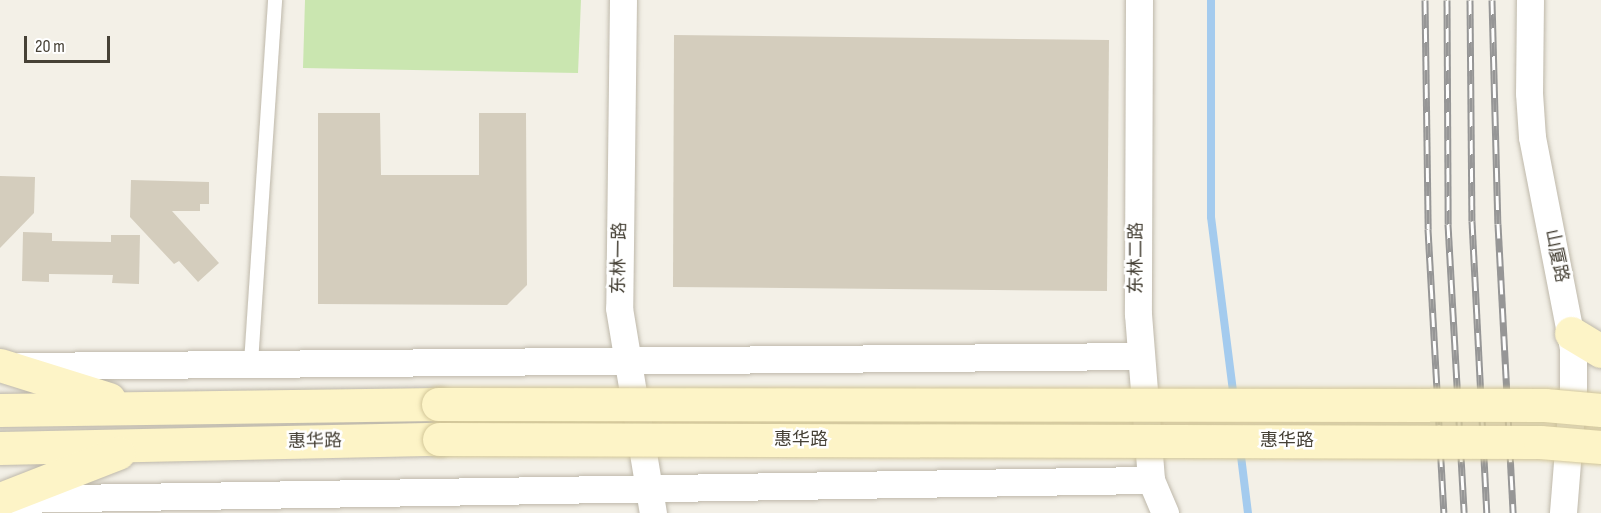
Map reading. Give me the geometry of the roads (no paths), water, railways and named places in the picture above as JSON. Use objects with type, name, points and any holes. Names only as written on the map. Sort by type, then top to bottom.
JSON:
[{"type":"main road","points":[[1570,333],[1601,351]]},
{"type":"main road","points":[[2,367],[137,408]]},
{"type":"main road","name":"惠华路","points":[[0,410],[438,404],[1545,405],[1601,410]]},
{"type":"main road","name":"惠华路","points":[[0,448],[439,439],[1540,442],[1601,447]]},
{"type":"main road","points":[[1,498],[135,446]]},
{"type":"main road","points":[[1568,454],[1601,464]]},
{"type":"street","name":"东林一路","points":[[623,0],[619,308],[651,501]]},
{"type":"street","name":"东林二路","points":[[1139,0],[1137,314],[1151,480],[1165,513]]},
{"type":"street","name":"山厦路","points":[[1530,0],[1529,93],[1532,137],[1570,333],[1573,388],[1563,513]]},
{"type":"street","points":[[2,367],[1141,356]]},
{"type":"street","points":[[1,498],[651,501],[1151,480]]},
{"type":"lane","points":[[251,363],[275,0]]},
{"type":"waterway","points":[[1211,0],[1211,217],[1234,399]]},
{"type":"waterway","points":[[1240,448],[1248,513]]},
{"type":"railway","points":[[1425,0],[1428,229],[1444,513]]},
{"type":"railway","points":[[1447,0],[1448,224],[1464,513]]},
{"type":"railway","points":[[1470,0],[1472,221],[1487,513]]},
{"type":"railway","points":[[1492,0],[1498,224],[1513,513]]}]
